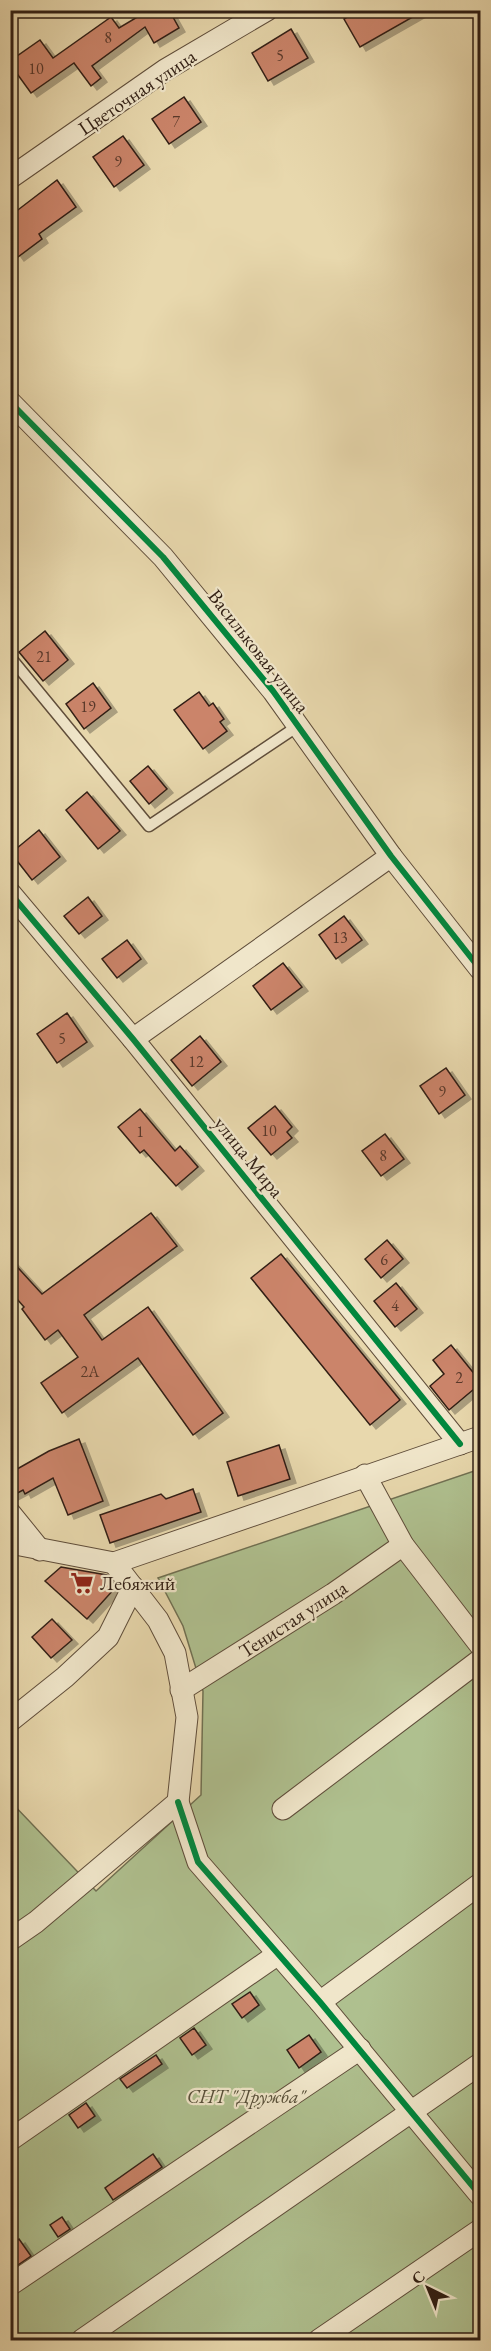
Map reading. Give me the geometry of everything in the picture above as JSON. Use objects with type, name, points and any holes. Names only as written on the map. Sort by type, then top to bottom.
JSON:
[{"type":"street","name":"Цветочная улица","points":[[10,178],[165,70],[267,10]]},
{"type":"street","name":"Васильковая улица","points":[[10,402],[163,557],[273,691],[391,856],[480,969]]},
{"type":"street","points":[[133,1039],[391,856]]},
{"type":"street","name":"улица Мира","points":[[10,893],[133,1039],[459,1444]]},
{"type":"street","points":[[10,1543],[114,1563],[480,1437]]},
{"type":"street","points":[[365,1475],[403,1545],[480,1645]]},
{"type":"street","points":[[10,1513],[40,1550]]},
{"type":"street","name":"Тенистая улица","points":[[181,1690],[333,1594],[403,1545]]},
{"type":"street","points":[[114,1563],[158,1620],[175,1653],[187,1718],[178,1802],[198,1862],[360,2049],[480,2195]]},
{"type":"street","points":[[10,1721],[65,1677],[108,1637],[134,1587]]},
{"type":"street","points":[[283,1809],[480,1660]]},
{"type":"street","points":[[10,1940],[36,1922],[178,1802]]},
{"type":"street","points":[[320,2002],[480,1884]]},
{"type":"street","points":[[10,2140],[278,1954]]},
{"type":"street","points":[[10,2285],[360,2049]]},
{"type":"street","points":[[82,2340],[480,2064]]},
{"type":"street","points":[[319,2340],[480,2230]]},
{"type":"lane","points":[[10,657],[149,826],[298,726]]},
{"type":"green space","name":"СНТ \"Дружба\"","points":[[480,1469],[480,2340],[11,2340],[10,1801],[96,1891],[201,1795],[203,1691],[183,1626],[158,1578]]},
{"type":"building","points":[[149,10],[169,10],[179,28],[154,43],[145,27],[92,66],[101,78],[91,86],[74,63],[31,93],[10,64],[10,61],[40,40],[53,58],[111,17],[119,28]]},
{"type":"building","points":[[359,10],[425,10],[360,47],[344,19]]},
{"type":"building","points":[[291,29],[308,58],[268,81],[252,53]]},
{"type":"building","points":[[184,97],[201,122],[169,144],[152,119]]},
{"type":"building","points":[[123,136],[144,165],[114,187],[93,157]]},
{"type":"building","points":[[57,180],[76,207],[39,234],[42,239],[18,257],[10,246],[10,216]]},
{"type":"building","points":[[45,631],[68,660],[43,681],[19,652]]},
{"type":"building","points":[[93,683],[111,708],[84,729],[66,704]]},
{"type":"building","points":[[199,692],[209,706],[213,703],[224,719],[220,722],[227,731],[203,749],[174,710]]},
{"type":"building","points":[[148,766],[167,789],[149,804],[130,781]]},
{"type":"building","points":[[87,792],[120,831],[98,849],[66,810]]},
{"type":"building","points":[[39,830],[60,857],[32,880],[11,853]]},
{"type":"building","points":[[88,897],[102,916],[79,934],[64,916]]},
{"type":"building","points":[[344,916],[362,940],[336,959],[319,935]]},
{"type":"building","points":[[127,940],[141,959],[117,978],[102,959]]},
{"type":"building","points":[[283,963],[302,987],[271,1010],[253,986]]},
{"type":"building","points":[[67,1013],[87,1042],[57,1063],[37,1034]]},
{"type":"building","points":[[200,1036],[221,1062],[192,1086],[171,1060]]},
{"type":"building","points":[[446,1068],[465,1095],[439,1114],[420,1086]]},
{"type":"building","points":[[275,1106],[292,1127],[287,1132],[292,1138],[271,1155],[248,1128]]},
{"type":"building","points":[[140,1109],[175,1151],[180,1146],[198,1167],[176,1186],[144,1150],[140,1153],[118,1127]]},
{"type":"building","points":[[385,1134],[404,1159],[381,1176],[362,1151]]},
{"type":"building","points":[[151,1213],[177,1246],[84,1315],[102,1340],[148,1307],[223,1413],[193,1435],[138,1358],[62,1413],[41,1383],[78,1357],[58,1330],[45,1340],[22,1309],[24,1307],[10,1291],[10,1259],[42,1294]]},
{"type":"building","points":[[387,1240],[403,1259],[381,1278],[365,1259]]},
{"type":"building","points":[[281,1254],[400,1400],[370,1425],[251,1278]]},
{"type":"building","points":[[396,1283],[417,1309],[395,1327],[374,1301]]},
{"type":"building","points":[[451,1345],[480,1384],[449,1410],[430,1386],[444,1374],[433,1360]]},
{"type":"building","points":[[79,1439],[103,1501],[68,1515],[53,1478],[25,1494],[23,1490],[10,1497],[10,1473],[49,1451]]},
{"type":"building","points":[[279,1445],[290,1479],[238,1496],[227,1462]]},
{"type":"building","points":[[193,1489],[201,1512],[110,1543],[100,1515],[161,1494],[166,1499]]},
{"type":"building","points":[[61,1567],[107,1575],[116,1587],[87,1619],[45,1581]]},
{"type":"building","points":[[52,1619],[72,1640],[51,1658],[32,1637]]},
{"type":"building","points":[[250,1992],[259,2005],[242,2018],[232,2004]]},
{"type":"building","points":[[194,2028],[206,2045],[192,2055],[180,2038]]},
{"type":"building","points":[[309,2035],[321,2052],[299,2068],[287,2050]]},
{"type":"building","points":[[156,2055],[162,2064],[127,2088],[120,2079]]},
{"type":"building","points":[[86,2103],[95,2116],[78,2128],[69,2115]]},
{"type":"building","points":[[153,2154],[162,2167],[113,2200],[105,2188]]},
{"type":"building","points":[[62,2217],[70,2229],[58,2237],[50,2225]]},
{"type":"building","points":[[19,2239],[31,2256],[18,2265],[10,2255],[10,2246]]},
{"type":"cycle path","points":[[10,402],[163,557],[273,691],[391,856],[480,969]]},
{"type":"cycle path","points":[[10,893],[133,1039],[460,1444]]},
{"type":"cycle path","points":[[178,1802],[198,1862],[320,2002],[480,2195]]},
{"type":"place","name":"Лебяжий","points":[[82,1583]]}]
